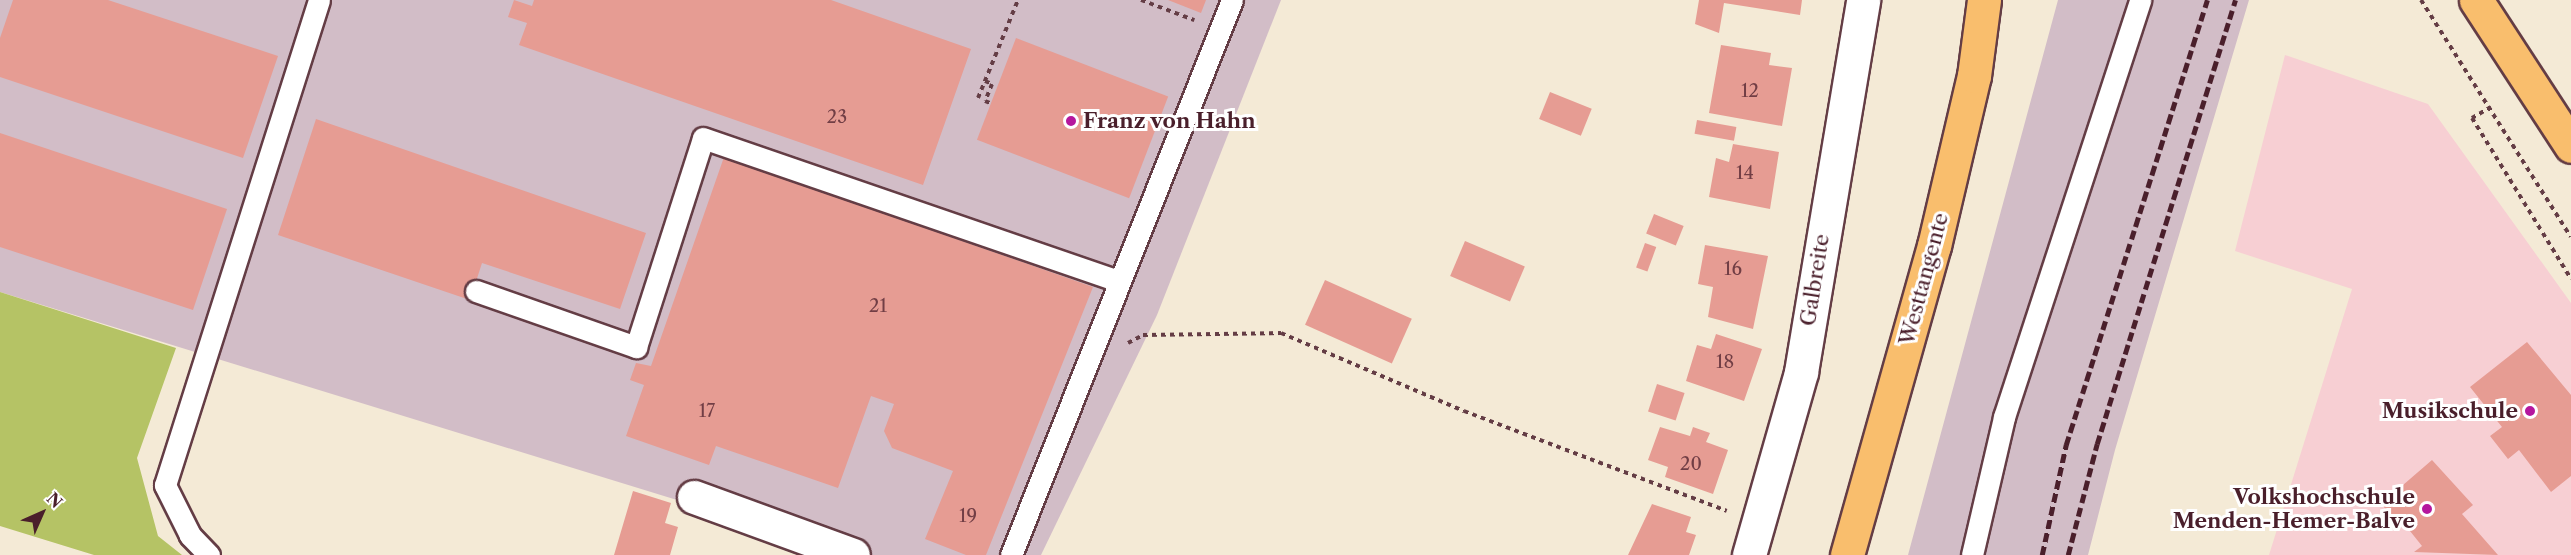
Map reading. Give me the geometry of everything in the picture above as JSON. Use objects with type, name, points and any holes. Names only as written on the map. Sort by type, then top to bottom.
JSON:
[{"type":"main road","name":"Westtangente","points":[[1847,555],[1934,246],[1974,75],[1984,0]]},
{"type":"main road","points":[[2476,0],[2571,146]]},
{"type":"street","name":"Galbreite","points":[[1749,555],[1801,372],[1863,0]]},
{"type":"street","points":[[694,497],[853,555]]},
{"type":"lane","points":[[209,555],[190,535],[165,486],[319,0]]},
{"type":"lane","points":[[1011,555],[1232,0]]},
{"type":"lane","points":[[1972,555],[2004,417],[2140,0]]},
{"type":"lane","points":[[476,291],[636,347],[703,138],[1119,281]]},
{"type":"path","points":[[978,98],[1018,0]]},
{"type":"path","points":[[1141,0],[1220,29]]},
{"type":"path","points":[[2421,0],[2491,107],[2571,237]]},
{"type":"path","points":[[985,81],[992,84],[985,101],[990,103]]},
{"type":"path","points":[[2491,107],[2472,118],[2571,279]]},
{"type":"path","points":[[1085,367],[1143,335],[1281,333],[1464,411],[1758,523]]},
{"type":"shaded area","points":[[0,0],[1281,0],[1157,315],[1041,555],[856,555],[0,292]]},
{"type":"shaded area","points":[[2058,0],[2249,0],[2115,450],[2088,555],[1908,555]]},
{"type":"shaded area","points":[[2285,55],[2428,104],[2571,303],[2571,555],[2269,555],[2352,289],[2235,251]]},
{"type":"green space","points":[[0,292],[176,348],[137,458],[158,536],[182,555],[94,555],[0,526]]},
{"type":"building","points":[[13,0],[108,0],[278,56],[243,158],[0,77],[0,38]]},
{"type":"building","points":[[514,0],[532,6],[534,0],[831,0],[971,49],[923,185],[519,45],[527,23],[508,17]]},
{"type":"building","points":[[1168,0],[1206,0],[1201,13]]},
{"type":"building","points":[[1699,0],[1802,0],[1800,15],[1724,3],[1719,33],[1695,24]]},
{"type":"building","name":"Franz von Hahn","points":[[1016,38],[1168,96],[1129,198],[977,140]]},
{"type":"building","points":[[1721,45],[1771,53],[1769,65],[1792,68],[1782,126],[1709,113]]},
{"type":"building","points":[[1550,92],[1592,109],[1581,136],[1539,119]]},
{"type":"building","points":[[316,119],[646,233],[620,309],[482,263],[470,300],[278,235]]},
{"type":"building","points":[[1697,120],[1736,127],[1734,141],[1695,134]]},
{"type":"building","points":[[0,133],[227,209],[193,310],[0,247]]},
{"type":"building","points":[[1733,144],[1779,152],[1770,209],[1709,197],[1716,158],[1729,162]]},
{"type":"building","points":[[724,157],[1093,287],[986,555],[966,555],[925,539],[953,471],[892,448],[884,431],[894,404],[871,396],[838,488],[716,446],[709,465],[626,436],[644,385],[630,380],[636,363],[651,366]]},
{"type":"building","points":[[1654,214],[1684,226],[1676,245],[1646,233]]},
{"type":"building","points":[[1465,241],[1525,266],[1510,301],[1450,276]]},
{"type":"building","points":[[1645,243],[1656,247],[1647,272],[1636,267]]},
{"type":"building","points":[[1705,245],[1768,256],[1753,329],[1708,317],[1713,287],[1698,284]]},
{"type":"building","points":[[1325,280],[1412,319],[1392,363],[1305,325]]},
{"type":"building","points":[[1716,334],[1762,349],[1744,401],[1686,381],[1697,345],[1711,349]]},
{"type":"building","name":"Musikschule","points":[[2527,342],[2571,395],[2571,476],[2551,492],[2519,450],[2508,459],[2490,436],[2502,427],[2470,387]]},
{"type":"building","points":[[1657,384],[1685,393],[1676,421],[1648,412]]},
{"type":"building","points":[[1660,427],[1690,436],[1693,427],[1710,433],[1706,442],[1728,450],[1713,494],[1665,477],[1668,467],[1648,460]]},
{"type":"building","name":"Volkshochschule Menden-Hemer-Balve","points":[[2432,460],[2473,505],[2462,514],[2498,555],[2414,552],[2422,546],[2398,516],[2394,518],[2381,504]]},
{"type":"building","points":[[633,491],[671,503],[665,523],[678,527],[670,555],[614,555]]},
{"type":"building","points":[[1652,504],[1691,517],[1686,532],[1696,535],[1689,555],[1628,555]]},
{"type":"railway","points":[[2042,555],[2066,445],[2207,0]]},
{"type":"railway","points":[[2068,555],[2097,444],[2235,0]]},
{"type":"place","name":"Franz von Hahn","points":[[1071,121]]},
{"type":"place","name":"Musikschule","points":[[2530,411]]},
{"type":"place","name":"Volkshochschule Menden-Hemer-Balve","points":[[2427,509]]}]
